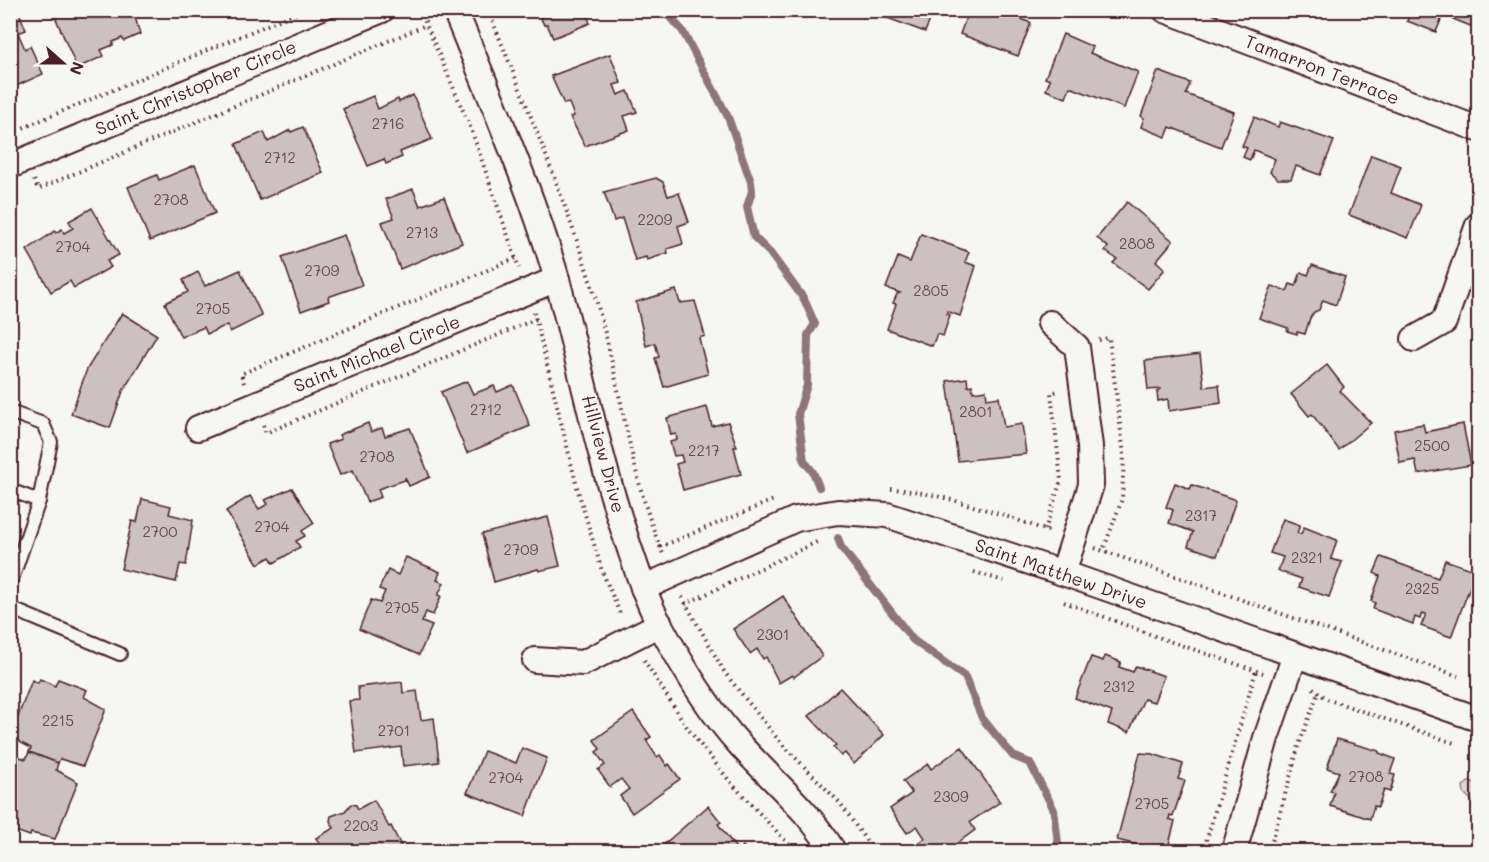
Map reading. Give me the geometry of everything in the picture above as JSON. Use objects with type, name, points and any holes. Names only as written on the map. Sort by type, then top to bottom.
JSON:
[{"type":"street","name":"Saint Christopher Circle","points":[[10,166],[382,10]]},
{"type":"street","name":"Hillview Drive","points":[[455,10],[519,169],[556,279],[607,480],[643,588],[660,624],[695,685],[739,744],[796,802],[822,832],[834,852]]},
{"type":"street","name":"Tamarron Terrace","points":[[1165,10],[1479,129]]},
{"type":"street","points":[[1414,339],[1444,322],[1479,225]]},
{"type":"street","name":"Saint Michael Circle","points":[[198,428],[556,279]]},
{"type":"street","points":[[1050,323],[1077,348],[1090,446],[1090,485],[1063,573]]},
{"type":"street","name":"Saint Matthew Drive","points":[[643,588],[796,519],[838,512],[887,516],[1063,573],[1479,719]]},
{"type":"street","points":[[535,660],[583,663],[660,624]]},
{"type":"street","points":[[1234,852],[1266,738],[1295,655]]},
{"type":"lane","points":[[10,412],[43,424],[51,442],[39,501],[10,585]]},
{"type":"lane","points":[[10,490],[39,501]]},
{"type":"lane","points":[[10,608],[120,654]]},
{"type":"path","points":[[14,132],[303,10]]},
{"type":"path","points":[[488,10],[557,182],[593,290],[655,534],[685,604],[725,673],[780,742],[840,802],[874,852]]},
{"type":"path","points":[[38,189],[426,25]]},
{"type":"path","points":[[1045,530],[1061,480],[1061,460],[1051,393],[1083,386]]},
{"type":"path","points":[[685,604],[822,540]]},
{"type":"path","points":[[967,570],[1000,582],[1010,582]]},
{"type":"path","points":[[1058,598],[1071,606],[1256,671],[1311,686],[1328,699],[1457,744]]},
{"type":"path","points":[[1203,852],[1256,671]]},
{"type":"path","points":[[1269,852],[1299,745],[1318,693]]},
{"type":"shaded area","points":[[1470,781],[1478,784],[1478,807],[1464,793],[1463,786]]},
{"type":"building","points":[[10,10],[18,10],[26,30],[18,33],[25,49],[30,46],[43,74],[14,87],[10,79]]},
{"type":"building","points":[[62,10],[133,10],[140,34],[124,41],[122,38],[113,42],[113,45],[101,50],[104,56],[77,68],[54,14]]},
{"type":"building","points":[[542,10],[585,10],[590,23],[553,38],[538,12]]},
{"type":"building","points":[[854,10],[934,10],[925,32],[874,13],[872,17]]},
{"type":"building","points":[[969,10],[998,10],[1031,23],[1018,56],[960,34]]},
{"type":"building","points":[[1411,10],[1478,10],[1478,13],[1473,27],[1443,15],[1436,32],[1407,21]]},
{"type":"building","points":[[1063,34],[1093,47],[1090,53],[1138,72],[1124,108],[1070,87],[1066,98],[1046,90],[1050,80],[1045,78]]},
{"type":"building","points":[[610,54],[621,83],[614,85],[618,95],[628,91],[637,112],[624,116],[629,130],[585,146],[570,117],[574,116],[569,103],[564,104],[551,76]]},
{"type":"building","points":[[1158,71],[1190,83],[1186,94],[1234,112],[1221,147],[1170,127],[1166,137],[1141,127],[1144,118],[1141,116]]},
{"type":"building","points":[[413,95],[432,139],[400,152],[402,157],[386,164],[384,159],[368,166],[343,109],[373,96],[378,109],[398,99],[399,102]]},
{"type":"building","points":[[1254,117],[1278,127],[1280,122],[1334,141],[1320,175],[1296,166],[1291,179],[1278,179],[1270,172],[1275,159],[1254,150],[1250,160],[1243,157],[1247,148],[1242,146]]},
{"type":"building","points":[[303,127],[323,173],[260,200],[236,144],[264,132],[268,142],[290,130],[291,132]]},
{"type":"building","points":[[1371,155],[1401,166],[1391,193],[1421,205],[1408,238],[1349,215]]},
{"type":"building","points":[[195,165],[215,213],[150,241],[128,187],[157,175],[159,180]]},
{"type":"building","points":[[656,178],[663,182],[668,196],[679,193],[689,222],[678,226],[683,244],[667,249],[668,253],[647,260],[646,257],[635,260],[622,218],[614,221],[604,192]]},
{"type":"building","points":[[413,189],[420,206],[444,197],[462,243],[400,269],[382,222],[394,218],[386,199]]},
{"type":"building","points":[[1127,202],[1173,241],[1156,261],[1165,269],[1148,289],[1113,263],[1117,259],[1105,251],[1108,247],[1097,238]]},
{"type":"building","points":[[92,208],[119,255],[107,261],[111,267],[74,288],[70,281],[51,292],[27,250],[55,231],[56,233],[62,229],[64,233],[73,228],[69,221]]},
{"type":"building","points":[[921,234],[969,252],[965,262],[976,266],[960,316],[947,311],[950,315],[943,336],[937,334],[932,346],[887,329],[896,304],[893,303],[897,294],[900,293],[886,288],[898,257],[910,262]]},
{"type":"building","points":[[344,235],[362,285],[328,297],[329,301],[301,311],[282,257]]},
{"type":"building","points":[[1312,265],[1345,277],[1336,305],[1323,300],[1319,310],[1314,312],[1310,318],[1305,334],[1287,331],[1288,328],[1259,318],[1272,286],[1287,291],[1290,284],[1296,286],[1301,272],[1308,275]]},
{"type":"building","points":[[240,270],[262,316],[230,332],[227,325],[207,334],[204,327],[181,337],[165,303],[188,292],[183,280],[198,272],[205,286]]},
{"type":"building","points":[[676,290],[680,303],[695,301],[705,336],[699,338],[708,374],[664,387],[655,358],[659,357],[655,343],[646,346],[636,302]]},
{"type":"building","points":[[122,313],[157,335],[123,391],[110,428],[71,414],[87,369]]},
{"type":"building","points":[[1200,354],[1204,387],[1219,385],[1221,403],[1169,411],[1168,399],[1158,401],[1157,392],[1160,389],[1148,390],[1145,361]]},
{"type":"building","points":[[1327,365],[1344,387],[1340,391],[1371,423],[1339,450],[1312,414],[1309,416],[1291,394]]},
{"type":"building","points":[[967,378],[968,386],[972,385],[973,392],[986,390],[987,399],[999,397],[1004,427],[1022,424],[1026,454],[958,461],[947,381]]},
{"type":"building","points":[[467,381],[473,394],[494,386],[497,392],[513,385],[530,426],[467,453],[441,392]]},
{"type":"building","points":[[707,407],[712,426],[728,422],[737,447],[734,447],[741,474],[683,490],[676,464],[683,462],[681,455],[674,456],[670,442],[677,440],[676,434],[671,435],[667,418]]},
{"type":"building","points":[[368,423],[371,432],[382,428],[385,436],[410,428],[430,477],[409,486],[405,477],[405,480],[378,489],[381,497],[367,502],[353,470],[340,475],[327,444],[341,439],[339,435]]},
{"type":"building","points":[[1423,424],[1425,432],[1463,424],[1471,465],[1418,474],[1415,460],[1400,463],[1394,430]]},
{"type":"building","points":[[1175,483],[1190,489],[1192,485],[1236,500],[1217,556],[1188,546],[1193,532],[1169,523],[1173,510],[1166,507]]},
{"type":"building","points":[[292,488],[314,523],[302,531],[305,536],[296,541],[300,547],[274,563],[270,557],[258,564],[226,511],[250,496],[259,509],[268,504],[265,500]]},
{"type":"building","points":[[142,499],[171,506],[169,514],[193,520],[186,565],[180,564],[176,582],[121,569],[132,521],[137,522]]},
{"type":"building","points":[[548,517],[560,566],[539,571],[538,569],[494,582],[482,534]]},
{"type":"building","points":[[1283,519],[1300,525],[1297,533],[1301,534],[1304,527],[1337,540],[1331,559],[1342,562],[1329,597],[1299,587],[1302,579],[1278,571],[1283,557],[1270,553]]},
{"type":"building","points":[[406,557],[440,572],[437,580],[444,583],[433,615],[426,612],[422,622],[432,626],[419,655],[359,629],[371,600],[380,603],[385,591],[379,589],[388,570],[398,575]]},
{"type":"building","points":[[1381,557],[1438,578],[1445,560],[1476,571],[1451,637],[1421,626],[1426,614],[1422,613],[1420,619],[1415,617],[1413,624],[1373,609],[1375,603],[1371,601],[1380,576],[1374,573]]},
{"type":"building","points":[[783,596],[822,656],[794,677],[792,675],[779,683],[766,657],[763,659],[757,649],[750,654],[733,629]]},
{"type":"building","points":[[1105,656],[1121,662],[1119,667],[1133,672],[1136,666],[1164,676],[1154,702],[1144,699],[1129,732],[1108,724],[1112,712],[1075,698],[1091,657],[1103,661]]},
{"type":"building","points":[[40,679],[55,686],[58,679],[87,690],[84,697],[106,709],[83,766],[60,759],[58,763],[29,752],[31,748],[10,737],[32,680],[38,683]]},
{"type":"building","points":[[402,682],[403,693],[417,691],[421,720],[434,718],[439,762],[403,766],[401,747],[356,753],[349,701],[359,700],[358,687]]},
{"type":"building","points":[[840,688],[884,735],[854,764],[845,753],[841,756],[833,747],[836,745],[809,716]]},
{"type":"building","points":[[633,712],[651,737],[646,740],[657,757],[660,755],[680,779],[632,813],[620,796],[629,789],[621,779],[610,787],[598,770],[605,765],[596,752],[600,749],[594,740]]},
{"type":"building","points":[[1337,739],[1379,751],[1395,759],[1390,774],[1395,775],[1390,792],[1384,790],[1378,807],[1374,806],[1370,819],[1330,806],[1334,792],[1330,791],[1339,772],[1327,768]]},
{"type":"building","points":[[962,747],[1000,802],[970,822],[975,830],[945,852],[925,852],[919,843],[925,838],[917,826],[907,833],[890,809],[912,793],[903,781],[928,764],[931,769]]},
{"type":"building","points":[[522,748],[547,758],[525,816],[467,793],[484,751],[516,763]]},
{"type":"building","points":[[29,752],[58,763],[56,770],[78,782],[55,839],[31,833],[30,836],[10,829],[10,754],[26,759]]},
{"type":"building","points":[[1140,753],[1153,754],[1183,764],[1178,779],[1185,781],[1173,816],[1170,815],[1169,819],[1175,821],[1167,852],[1117,840]]},
{"type":"building","points":[[374,800],[403,850],[324,852],[316,838],[334,828],[330,821],[331,816],[345,811],[351,804],[356,805],[358,809]]},
{"type":"building","points":[[708,806],[721,822],[718,824],[738,851],[743,846],[748,852],[668,852],[662,846]]},
{"type":"waterway","points":[[646,10],[667,14],[682,30],[728,117],[751,182],[752,191],[747,207],[754,237],[770,253],[804,299],[815,324],[808,335],[807,385],[798,414],[804,461],[813,472],[819,487]]},
{"type":"waterway","points":[[838,538],[841,547],[913,640],[965,677],[982,718],[1013,756],[1030,763],[1054,810],[1059,852]]}]
